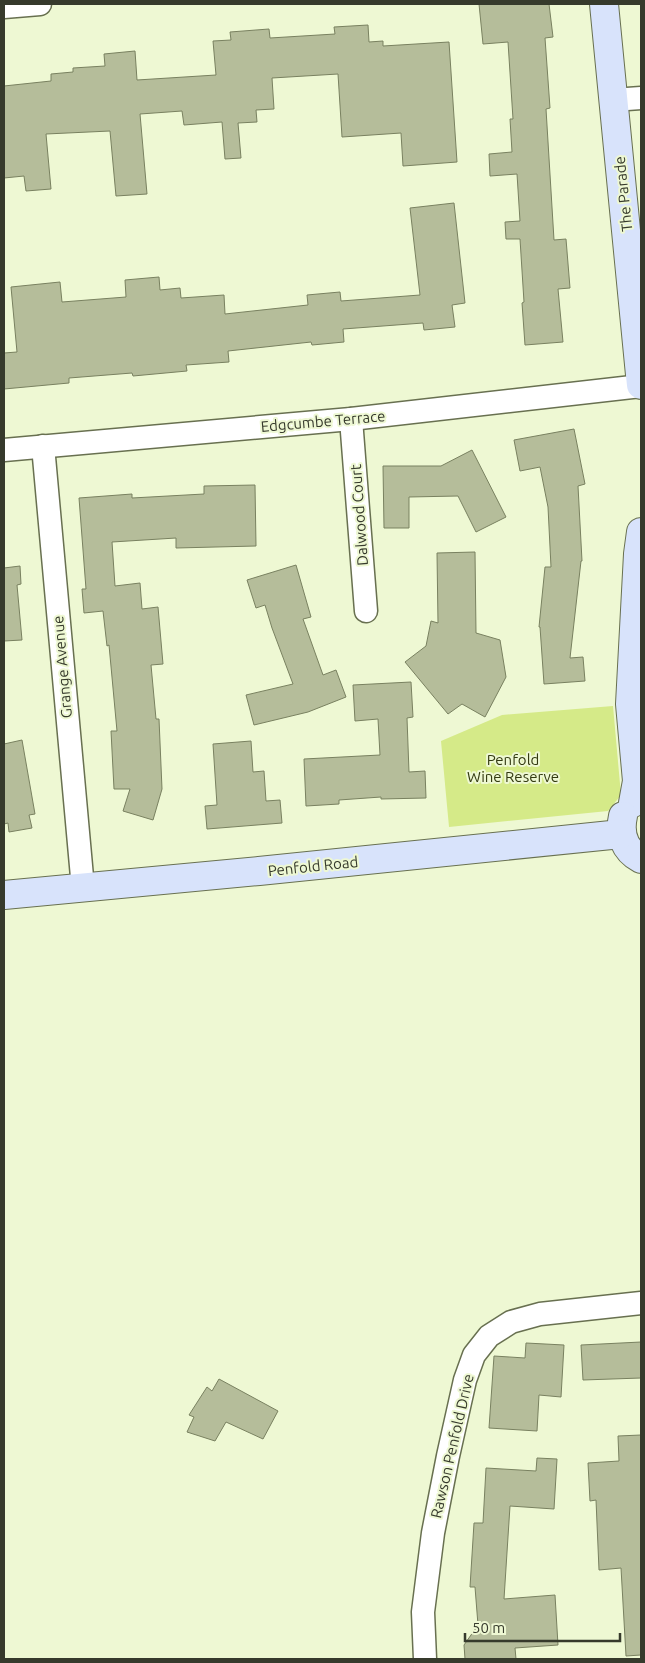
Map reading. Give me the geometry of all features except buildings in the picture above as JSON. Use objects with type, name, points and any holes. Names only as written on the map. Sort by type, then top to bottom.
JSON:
[{"type":"main road","name":"The Parade","points":[[604,4],[641,386]]},
{"type":"main road","points":[[641,532],[638,554],[630,704],[637,800],[627,809],[623,816],[621,834],[631,852],[641,859]]},
{"type":"main road","name":"Penfold Road","points":[[4,895],[621,834]]},
{"type":"street","points":[[4,7],[40,4]]},
{"type":"street","points":[[614,100],[641,98]]},
{"type":"street","name":"Edgcumbe Terrace","points":[[4,450],[352,419],[641,386]]},
{"type":"street","name":"Dalwood Court","points":[[352,419],[366,611]]},
{"type":"street","name":"Grange Avenue","points":[[43,446],[44,474],[83,888]]},
{"type":"street","name":"Rawson Penfold Drive","points":[[424,1659],[423,1612],[433,1533],[465,1380],[474,1355],[489,1336],[511,1322],[540,1314],[641,1304]]},
{"type":"green space","name":"Penfold Wine Reserve","points":[[613,706],[621,795],[608,811],[449,827],[441,741],[502,715]]}]
